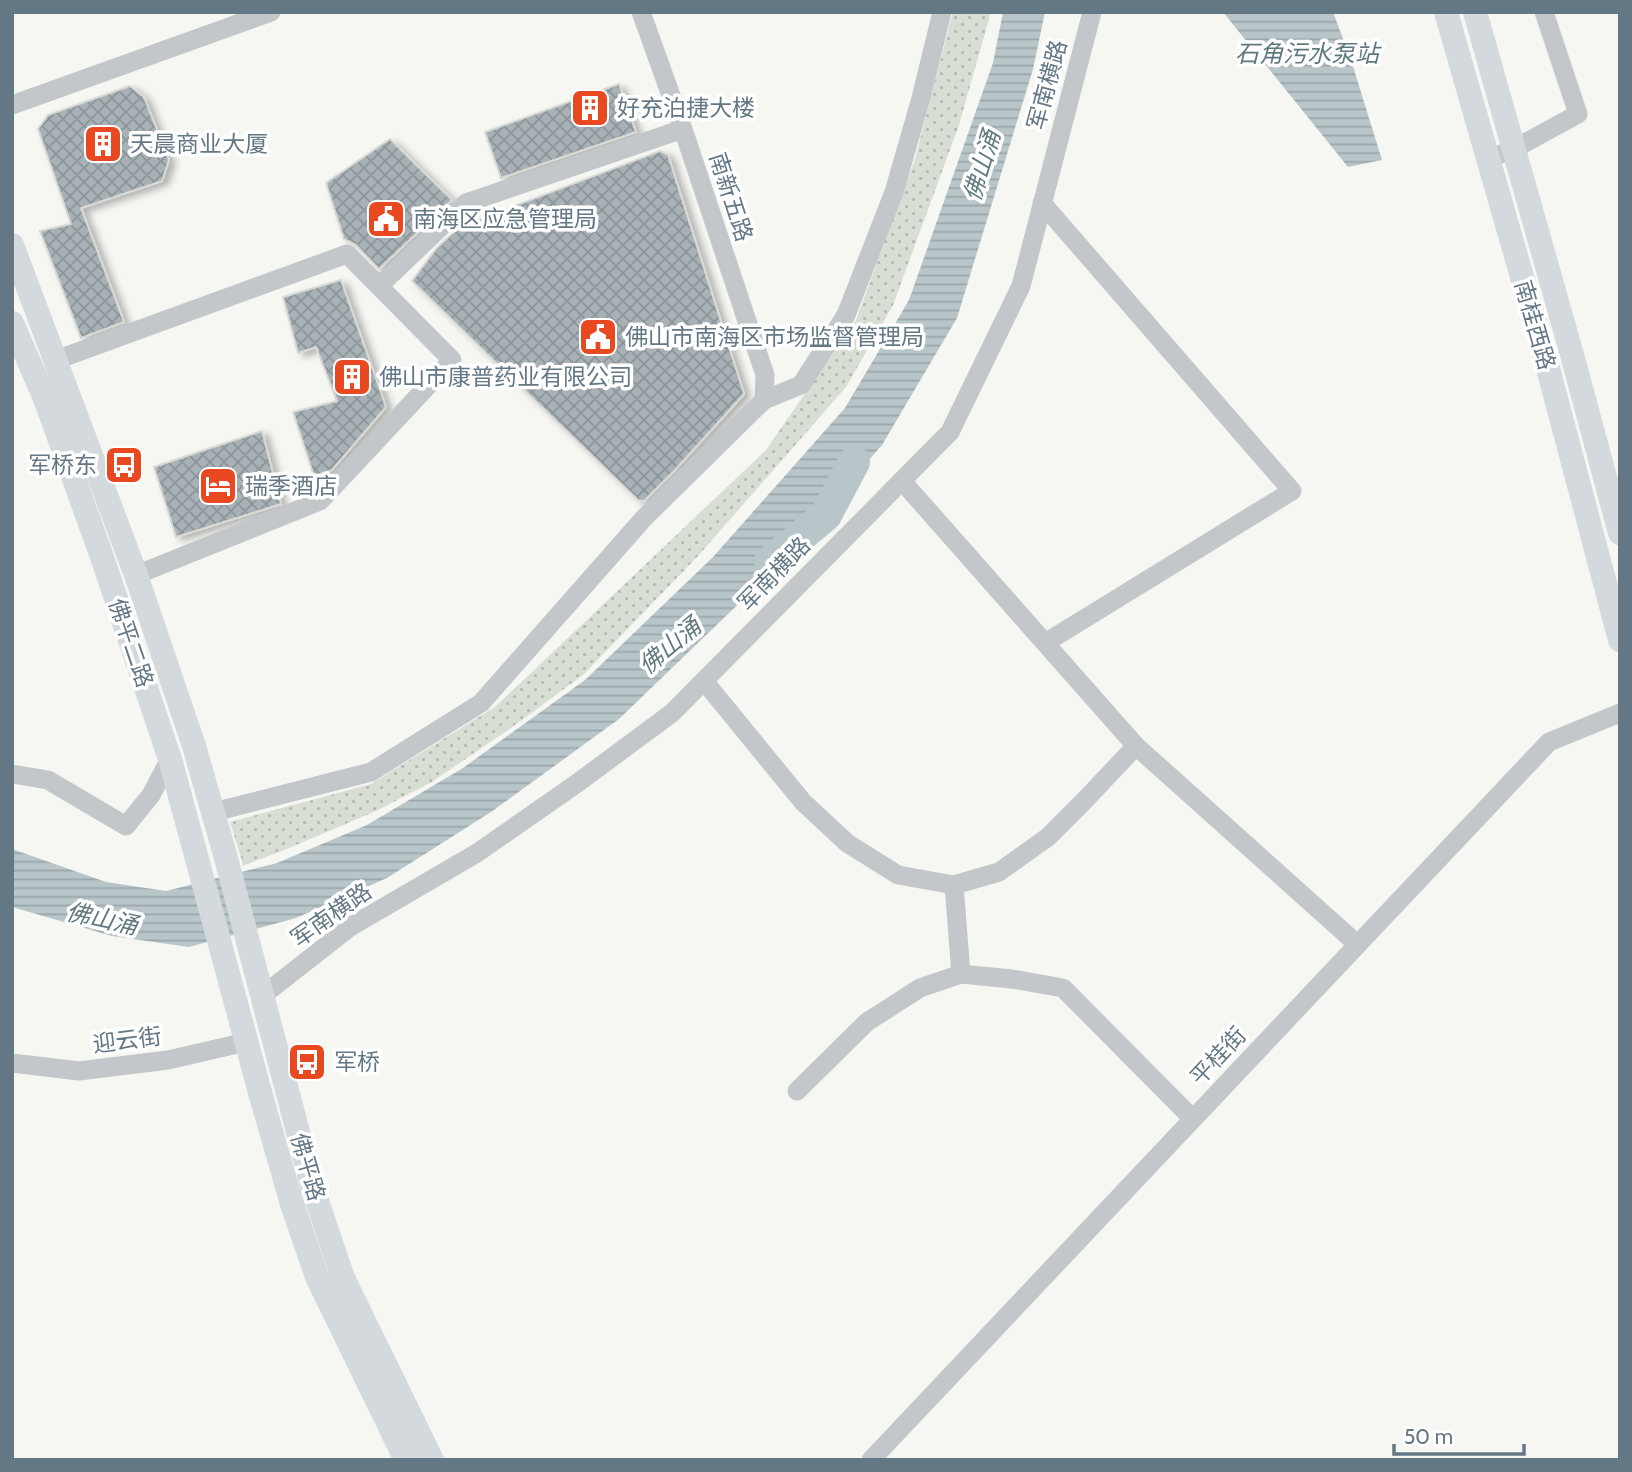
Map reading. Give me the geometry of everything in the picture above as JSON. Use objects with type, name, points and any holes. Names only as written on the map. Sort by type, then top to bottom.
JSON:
[{"type":"main road","name":"南桂西路","points":[[1446,12],[1545,357],[1620,640]]},
{"type":"main road","name":"南桂西路","points":[[1475,12],[1620,533]]},
{"type":"main road","name":"佛平二路","points":[[12,245],[136,575],[194,746],[226,858]]},
{"type":"main road","name":"佛平二路","points":[[12,323],[44,396],[170,759],[227,971]]},
{"type":"main road","name":"佛平路","points":[[226,858],[313,1189],[343,1278],[432,1460]]},
{"type":"main road","name":"佛平路","points":[[227,971],[292,1204],[317,1277],[406,1460]]},
{"type":"street","points":[[12,105],[271,12]]},
{"type":"street","name":"南新五路","points":[[641,12],[765,375],[764,400]]},
{"type":"street","points":[[214,812],[371,772],[481,704],[643,518],[764,400],[802,385],[846,315],[894,192],[942,12]]},
{"type":"street","name":"军南横路","points":[[262,996],[350,927],[477,853],[672,713],[950,432],[1021,286],[1092,12]]},
{"type":"street","points":[[1488,159],[1514,149],[1578,114],[1544,12]]},
{"type":"street","points":[[379,286],[466,203],[682,129]]},
{"type":"street","points":[[1042,203],[1292,491],[1045,643]]},
{"type":"street","points":[[56,360],[347,254],[452,360],[320,501],[136,575]]},
{"type":"street","points":[[902,481],[1136,746],[1357,944]]},
{"type":"street","points":[[704,681],[803,802],[847,843],[898,875],[954,885],[999,872],[1048,836],[1136,746]]},
{"type":"street","name":"平桂街","points":[[871,1460],[1549,742],[1620,713]]},
{"type":"street","points":[[12,774],[48,780],[126,826],[151,795],[170,759]]},
{"type":"street","points":[[954,885],[961,974]]},
{"type":"street","points":[[797,1090],[867,1022],[920,988],[961,974],[1063,988],[1193,1119]]},
{"type":"street","name":"迎云街","points":[[12,1063],[79,1071],[168,1060],[246,1042]]},
{"type":"shaded area","points":[[953,12],[991,12],[959,125],[893,305],[846,387],[698,556],[583,675],[432,782],[376,811],[242,866],[230,822],[371,784],[495,707],[766,450],[856,320],[915,159]]},
{"type":"water","points":[[1003,12],[1045,12],[1033,69],[957,318],[882,445],[755,588],[619,719],[491,812],[387,878],[296,918],[189,947],[112,936],[12,907],[12,849],[106,882],[166,891],[277,863],[367,825],[463,768],[585,680],[713,557],[845,408],[909,300],[993,63]]},
{"type":"water","name":"石角污水泵站","points":[[1223,12],[1333,12],[1382,160],[1348,167]]},
{"type":"building","name":"好充泊捷大楼","points":[[619,84],[636,132],[501,178],[485,132]]},
{"type":"building","name":"天晨商业大厦","points":[[130,86],[144,97],[169,160],[162,181],[81,208],[124,322],[81,338],[40,231],[71,224],[38,129],[48,115]]},
{"type":"building","name":"南海区应急管理局","points":[[390,139],[452,200],[379,269],[356,245],[344,239],[326,183]]},
{"type":"building","name":"佛山市南海区市场监督管理局","points":[[660,151],[668,155],[744,394],[644,501],[638,500],[412,281],[436,249],[459,227]]},
{"type":"building","name":"佛山市康普药业有限公司","points":[[341,280],[386,407],[332,470],[314,476],[293,412],[337,401],[316,347],[298,353],[283,297]]},
{"type":"building","name":"瑞季酒店","points":[[262,431],[281,504],[176,537],[154,467]]},
{"type":"waterway","name":"佛山涌","points":[[770,562],[826,515],[854,462]]},
{"type":"place","name":"好充泊捷大楼","points":[[590,108]]},
{"type":"place","name":"天晨商业大厦","points":[[103,144]]},
{"type":"place","name":"南海区应急管理局","points":[[386,219]]},
{"type":"place","name":"佛山市南海区市场监督管理局","points":[[598,337]]},
{"type":"place","name":"佛山市康普药业有限公司","points":[[352,377]]},
{"type":"place","name":"军桥东","points":[[124,465]]},
{"type":"place","name":"瑞季酒店","points":[[218,486]]},
{"type":"place","name":"军桥","points":[[307,1062]]}]
